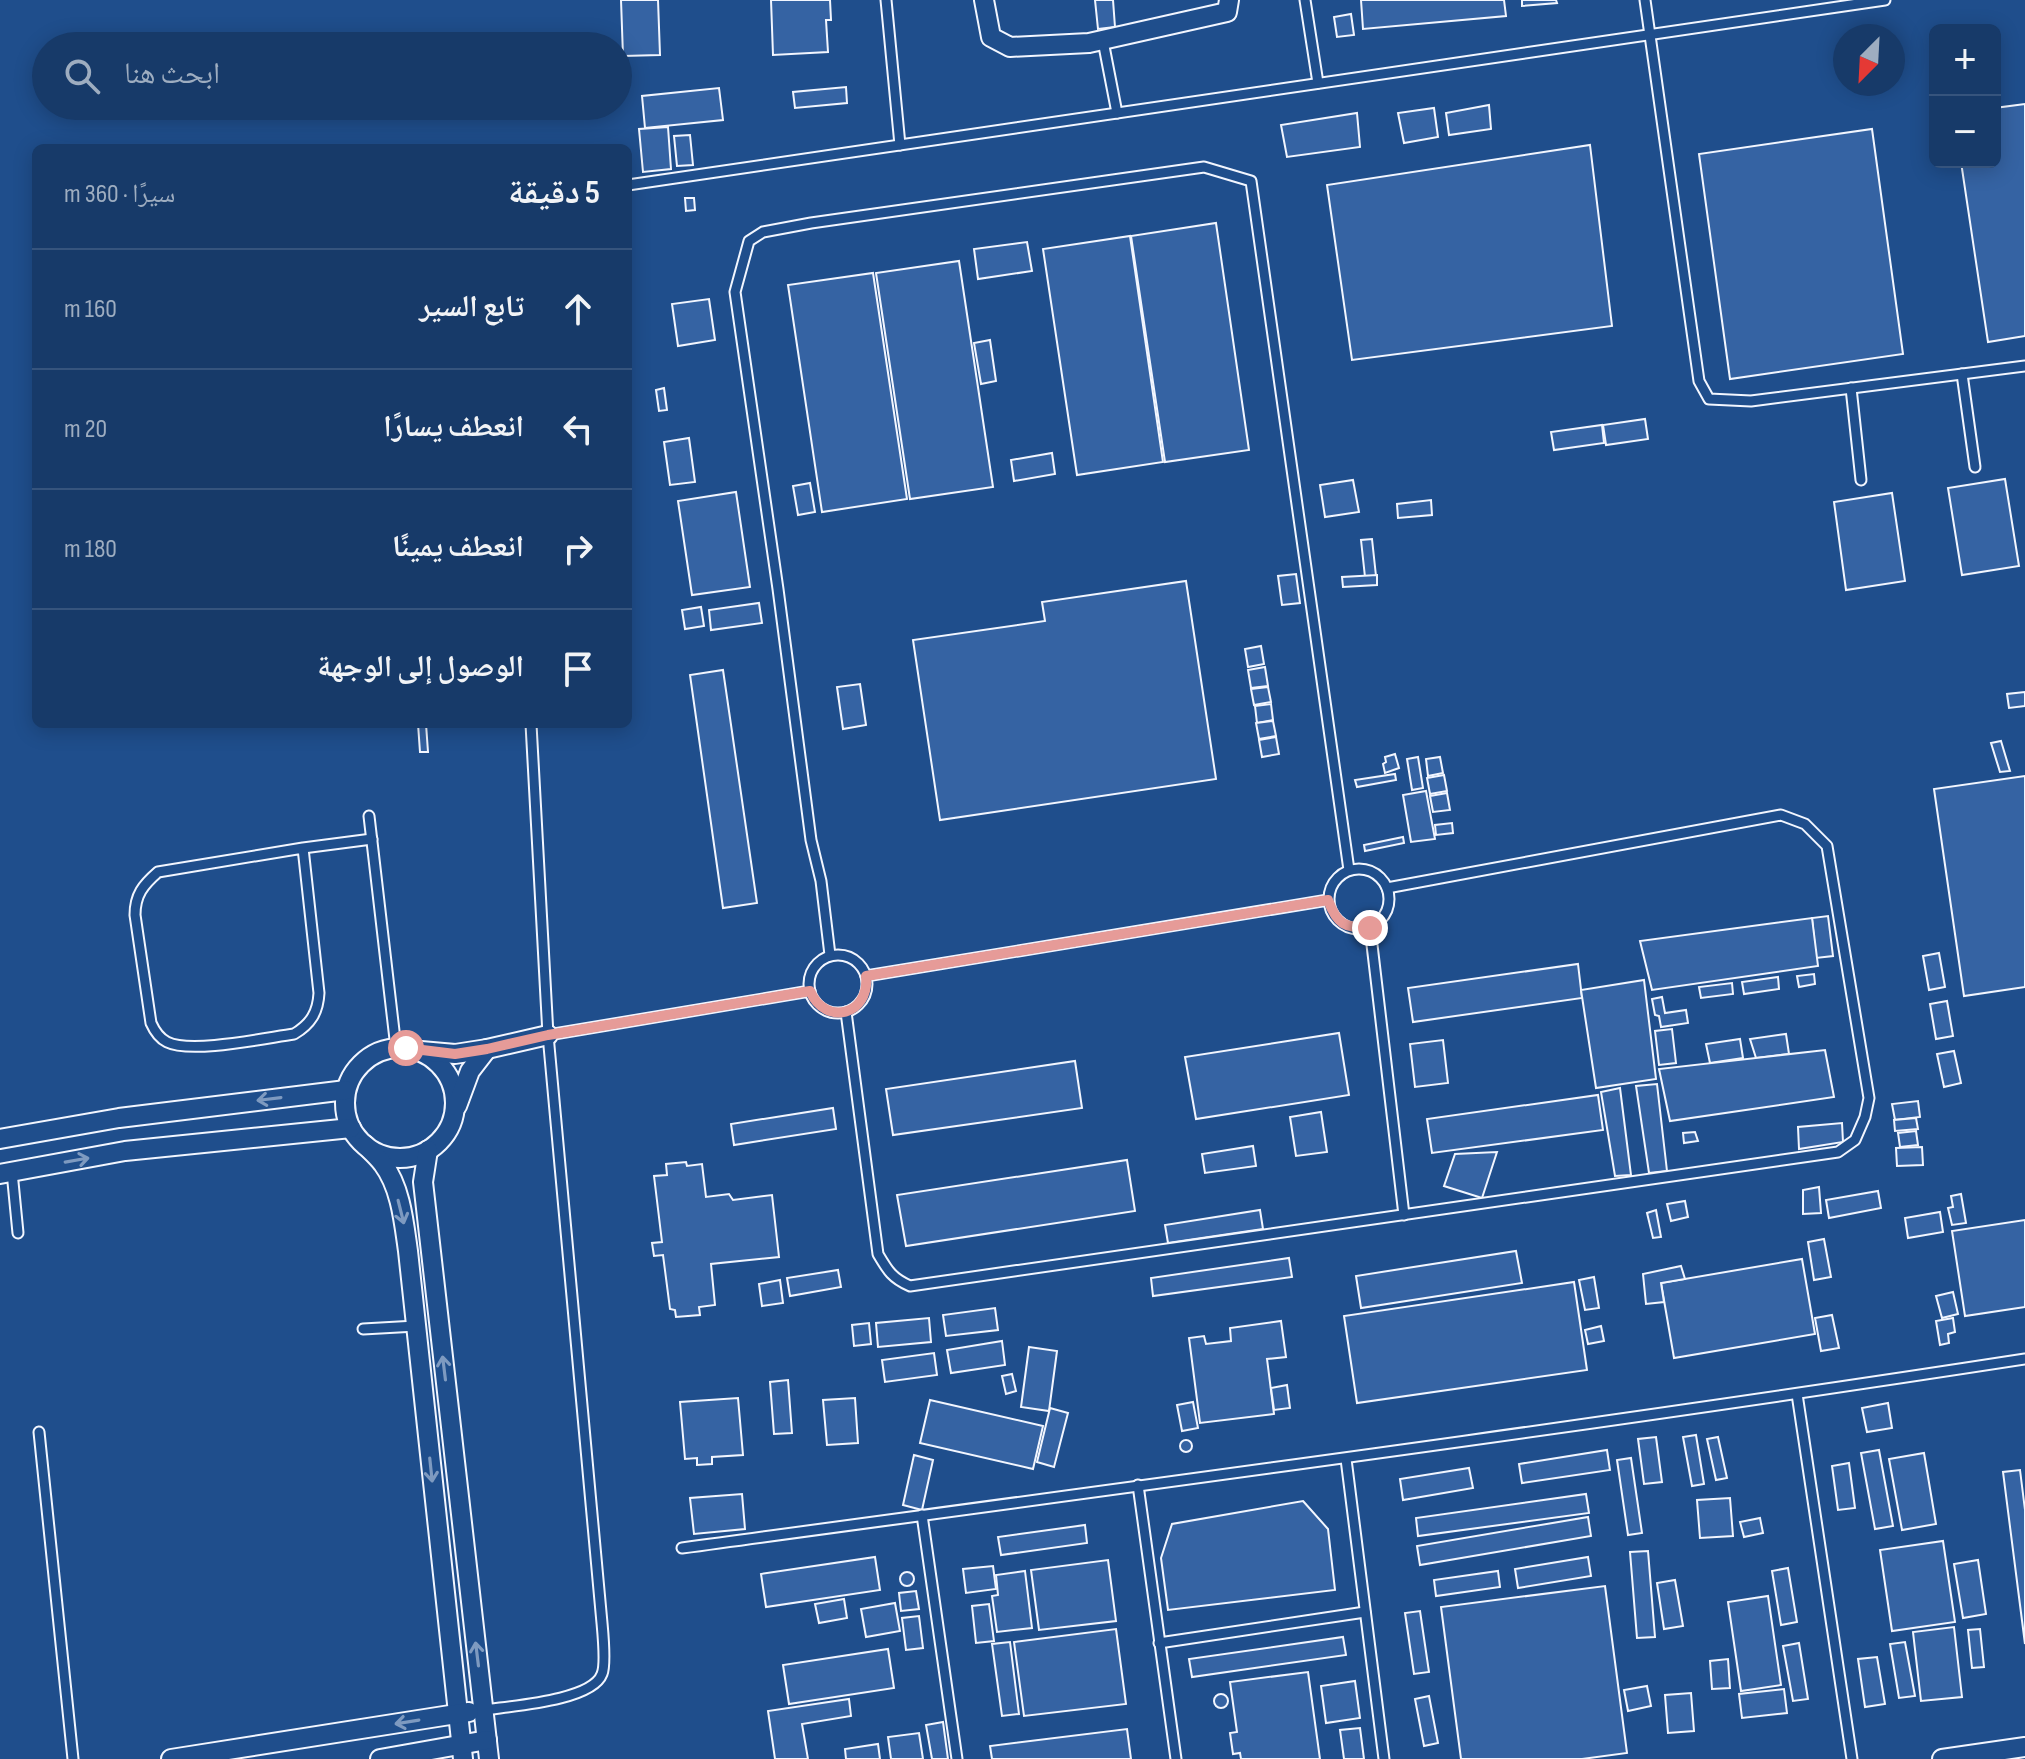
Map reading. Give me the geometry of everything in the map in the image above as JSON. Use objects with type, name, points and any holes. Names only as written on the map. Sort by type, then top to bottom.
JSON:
[{"type":"street","points":[[984,0],[991,37],[1010,47],[1103,41],[1227,12],[1229,0]]},
{"type":"street","points":[[462,1752],[403,1215],[388,1171],[351,1128],[345,1109],[346,1090],[360,1064],[377,1053],[396,1048],[455,1054],[548,1035]]},
{"type":"street","points":[[365,1145],[380,1154],[399,1158],[419,1155],[436,1145],[448,1130],[470,1071],[487,1049]]},
{"type":"street","points":[[415,1050],[433,1059],[446,1073],[454,1091],[455,1111]]},
{"type":"street","points":[[0,1139],[119,1118],[346,1090]]},
{"type":"street","points":[[119,1118],[129,1134],[125,1151]]},
{"type":"street","points":[[6,1173],[125,1151],[351,1128]]},
{"type":"street","points":[[380,1759],[488,1750],[423,1182],[428,1150]]},
{"type":"street","points":[[171,1759],[484,1710]]},
{"type":"street","points":[[1942,1759],[2025,1747]]},
{"type":"lane","points":[[886,0],[900,145]]},
{"type":"lane","points":[[1305,0],[1318,83]]},
{"type":"lane","points":[[1645,0],[1699,381],[1709,399],[1751,401],[2025,366]]},
{"type":"lane","points":[[632,184],[1885,0]]},
{"type":"lane","points":[[1103,41],[1117,113]]},
{"type":"lane","points":[[830,955],[821,881],[811,840],[735,292],[749,241],[763,232],[811,223],[1204,167],[1251,181],[1349,870]]},
{"type":"lane","points":[[1962,374],[1975,467]]},
{"type":"lane","points":[[1851,388],[1861,480]]},
{"type":"lane","points":[[484,1710],[547,1702],[577,1694],[596,1683],[603,1673],[602,1623],[548,1035],[531,728]]},
{"type":"lane","points":[[846,1012],[878,1254],[888,1271],[910,1286],[1838,1152],[1855,1140],[1869,1098],[1827,846],[1805,824],[1781,815],[1387,888]]},
{"type":"lane","points":[[369,816],[396,1048]]},
{"type":"lane","points":[[303,848],[319,993],[319,1005],[313,1018],[294,1034],[189,1048],[164,1041],[151,1023],[135,915],[140,890],[158,872],[303,848],[372,839]]},
{"type":"lane","points":[[1368,869],[1384,880],[1387,888],[1390,898],[1385,916],[1370,928],[1351,928],[1335,918],[1328,900],[1334,881],[1349,870],[1368,869]]},
{"type":"lane","points":[[866,976],[1328,900]]},
{"type":"lane","points":[[1370,928],[1404,1215]]},
{"type":"lane","points":[[830,955],[848,956],[862,967],[866,976],[865,994],[854,1008],[846,1012],[837,1013],[820,1007],[813,1000],[808,983],[815,965],[830,955]]},
{"type":"lane","points":[[548,1035],[810,991]]},
{"type":"lane","points":[[6,1173],[18,1233]]},
{"type":"lane","points":[[363,1329],[416,1326]]},
{"type":"lane","points":[[682,1548],[1346,1459],[2025,1359]]},
{"type":"lane","points":[[1797,1394],[1852,1759]]},
{"type":"lane","points":[[39,1432],[73,1759]]},
{"type":"lane","points":[[1346,1459],[1384,1759]]},
{"type":"lane","points":[[1138,1485],[1176,1759]]},
{"type":"lane","points":[[922,1515],[957,1759]]},
{"type":"lane","points":[[1159,1643],[1365,1612]]},
{"type":"building","points":[[621,0],[658,0],[660,55],[632,56],[632,32],[622,32]]},
{"type":"building","points":[[771,0],[830,0],[831,20],[826,20],[828,52],[773,55]]},
{"type":"building","points":[[1095,0],[1113,0],[1115,27],[1098,29]]},
{"type":"building","points":[[1361,0],[1504,0],[1506,16],[1363,29]]},
{"type":"building","points":[[1522,0],[1556,0],[1557,3],[1522,6]]},
{"type":"building","points":[[1351,14],[1354,35],[1337,37],[1334,17]]},
{"type":"building","points":[[846,87],[847,103],[795,108],[793,92]]},
{"type":"building","points":[[719,88],[723,120],[645,128],[642,96]]},
{"type":"building","points":[[2025,104],[2025,336],[1988,342],[1962,168],[2001,168],[2001,107]]},
{"type":"building","points":[[1489,105],[1491,129],[1449,135],[1446,113]]},
{"type":"building","points":[[1434,108],[1438,137],[1404,143],[1398,113]]},
{"type":"building","points":[[1357,113],[1360,147],[1287,157],[1281,125]]},
{"type":"building","points":[[668,127],[671,169],[643,172],[639,129]]},
{"type":"building","points":[[1872,129],[1903,354],[1730,379],[1699,154]]},
{"type":"building","points":[[690,135],[693,165],[677,166],[674,136]]},
{"type":"building","points":[[1590,145],[1612,326],[1352,360],[1327,185]]},
{"type":"building","points":[[685,198],[694,198],[695,210],[686,211]]},
{"type":"building","points":[[1216,223],[1249,450],[1165,462],[1131,236]]},
{"type":"building","points":[[1130,236],[1163,462],[1077,475],[1043,249]]},
{"type":"building","points":[[1027,242],[1032,271],[978,279],[974,249]]},
{"type":"building","points":[[959,261],[993,487],[910,499],[876,273]]},
{"type":"building","points":[[873,273],[907,499],[822,512],[788,285]]},
{"type":"building","points":[[709,299],[715,340],[678,346],[672,304]]},
{"type":"building","points":[[990,340],[996,381],[981,384],[974,343]]},
{"type":"building","points":[[664,388],[667,410],[659,411],[656,390]]},
{"type":"building","points":[[1645,419],[1648,439],[1606,445],[1603,425]]},
{"type":"building","points":[[1602,425],[1604,443],[1554,450],[1551,432]]},
{"type":"building","points":[[689,438],[695,482],[670,485],[664,442]]},
{"type":"building","points":[[1052,453],[1055,474],[1014,481],[1011,460]]},
{"type":"building","points":[[2005,479],[2019,566],[1962,575],[1948,488]]},
{"type":"building","points":[[1353,480],[1359,512],[1325,517],[1320,485]]},
{"type":"building","points":[[810,483],[815,512],[798,515],[793,486]]},
{"type":"building","points":[[736,492],[750,587],[692,595],[678,501]]},
{"type":"building","points":[[1892,493],[1905,581],[1846,590],[1834,502]]},
{"type":"building","points":[[1431,500],[1432,515],[1398,518],[1397,504]]},
{"type":"building","points":[[1372,539],[1376,576],[1365,577],[1361,540]]},
{"type":"building","points":[[1296,574],[1300,603],[1282,605],[1278,576]]},
{"type":"building","points":[[1377,575],[1377,585],[1343,587],[1342,577]]},
{"type":"building","points":[[1186,581],[1216,779],[940,820],[913,640],[1045,621],[1042,602]]},
{"type":"building","points":[[759,603],[762,623],[711,630],[709,610]]},
{"type":"building","points":[[701,607],[704,626],[685,629],[682,610]]},
{"type":"building","points":[[1261,646],[1264,664],[1248,667],[1245,649]]},
{"type":"building","points":[[1265,667],[1268,686],[1251,688],[1248,670]]},
{"type":"building","points":[[723,670],[757,903],[723,908],[690,675]]},
{"type":"building","points":[[860,684],[866,725],[843,729],[837,687]]},
{"type":"building","points":[[1268,687],[1271,702],[1254,705],[1251,689]]},
{"type":"building","points":[[2025,692],[2025,706],[2009,708],[2007,694]]},
{"type":"building","points":[[1271,704],[1273,720],[1257,723],[1255,706]]},
{"type":"building","points":[[1273,721],[1276,736],[1259,739],[1256,723]]},
{"type":"building","points":[[418,728],[426,728],[428,752],[420,752]]},
{"type":"building","points":[[1276,737],[1279,754],[1262,757],[1259,740]]},
{"type":"building","points":[[2001,741],[2010,771],[2000,772],[1991,743]]},
{"type":"building","points":[[1395,754],[1399,768],[1385,773],[1385,757]]},
{"type":"building","points":[[1418,757],[1423,788],[1412,790],[1407,759]]},
{"type":"building","points":[[1440,757],[1443,773],[1428,776],[1426,759]]},
{"type":"building","points":[[1395,774],[1396,780],[1357,787],[1355,780]]},
{"type":"building","points":[[1444,775],[1447,791],[1430,794],[1427,778]]},
{"type":"building","points":[[2025,776],[2025,987],[1964,996],[1934,789]]},
{"type":"building","points":[[1426,791],[1435,839],[1411,842],[1403,795]]},
{"type":"building","points":[[1447,793],[1450,810],[1433,812],[1430,796]]},
{"type":"building","points":[[1452,823],[1453,833],[1436,835],[1435,825]]},
{"type":"building","points":[[1403,837],[1404,843],[1365,851],[1364,845]]},
{"type":"building","points":[[1828,916],[1833,956],[1816,958],[1812,918]]},
{"type":"building","points":[[1812,918],[1818,966],[1652,990],[1640,941]]},
{"type":"building","points":[[1939,953],[1945,987],[1929,990],[1923,956]]},
{"type":"building","points":[[1578,964],[1582,998],[1413,1022],[1408,988]]},
{"type":"building","points":[[1814,974],[1815,984],[1799,987],[1797,976]]},
{"type":"building","points":[[1778,977],[1779,989],[1744,994],[1742,982]]},
{"type":"building","points":[[1644,980],[1656,1079],[1596,1088],[1581,990]]},
{"type":"building","points":[[1732,983],[1733,994],[1701,998],[1699,987]]},
{"type":"building","points":[[1662,997],[1665,1013],[1686,1010],[1688,1023],[1661,1027],[1652,999]]},
{"type":"building","points":[[1947,1001],[1953,1036],[1936,1039],[1930,1004]]},
{"type":"building","points":[[1672,1029],[1676,1063],[1659,1065],[1655,1031]]},
{"type":"building","points":[[1339,1033],[1349,1095],[1196,1119],[1185,1057]]},
{"type":"building","points":[[1786,1034],[1789,1054],[1756,1058],[1750,1039]]},
{"type":"building","points":[[1740,1039],[1743,1058],[1710,1063],[1706,1044]]},
{"type":"building","points":[[1443,1040],[1448,1083],[1415,1087],[1410,1044]]},
{"type":"building","points":[[1825,1050],[1834,1097],[1670,1121],[1659,1069]]},
{"type":"building","points":[[1954,1051],[1961,1083],[1944,1087],[1937,1054]]},
{"type":"building","points":[[1075,1061],[1082,1108],[893,1135],[886,1089]]},
{"type":"building","points":[[1657,1084],[1667,1171],[1649,1173],[1636,1086]]},
{"type":"building","points":[[1620,1088],[1631,1175],[1615,1176],[1601,1092]]},
{"type":"building","points":[[1598,1095],[1603,1130],[1432,1153],[1427,1119]]},
{"type":"building","points":[[1918,1101],[1920,1117],[1895,1120],[1892,1104]]},
{"type":"building","points":[[833,1108],[836,1129],[734,1145],[731,1124]]},
{"type":"building","points":[[1321,1112],[1327,1152],[1296,1156],[1290,1117]]},
{"type":"building","points":[[1916,1118],[1918,1129],[1895,1131],[1894,1120]]},
{"type":"building","points":[[1842,1123],[1843,1142],[1799,1149],[1798,1127]]},
{"type":"building","points":[[1916,1131],[1918,1145],[1900,1147],[1898,1133]]},
{"type":"building","points":[[1695,1132],[1698,1141],[1684,1143],[1683,1133]]},
{"type":"building","points":[[1253,1146],[1256,1166],[1205,1173],[1202,1154]]},
{"type":"building","points":[[1922,1147],[1923,1165],[1897,1166],[1896,1148]]},
{"type":"building","points":[[1497,1152],[1482,1198],[1444,1186],[1455,1154]]},
{"type":"building","points":[[1127,1160],[1135,1211],[906,1246],[897,1195]]},
{"type":"building","points":[[686,1162],[687,1166],[702,1164],[706,1197],[729,1194],[733,1200],[772,1195],[779,1257],[711,1264],[715,1305],[699,1307],[700,1315],[676,1317],[675,1310],[670,1309],[663,1255],[654,1256],[652,1243],[662,1242],[654,1176],[667,1175],[666,1164]]},
{"type":"building","points":[[1819,1187],[1821,1213],[1803,1214],[1803,1190]]},
{"type":"building","points":[[1878,1191],[1881,1208],[1829,1218],[1826,1200]]},
{"type":"building","points":[[1961,1194],[1966,1223],[1952,1225],[1948,1208],[1953,1207],[1951,1196]]},
{"type":"building","points":[[1685,1201],[1688,1217],[1671,1221],[1667,1204]]},
{"type":"building","points":[[1260,1210],[1263,1229],[1168,1243],[1165,1225]]},
{"type":"building","points":[[1656,1210],[1661,1237],[1653,1238],[1647,1213]]},
{"type":"building","points":[[1940,1212],[1943,1232],[1908,1238],[1905,1218]]},
{"type":"building","points":[[2025,1220],[2025,1307],[1965,1316],[1952,1231]]},
{"type":"building","points":[[1824,1239],[1831,1277],[1814,1280],[1808,1242]]},
{"type":"building","points":[[1516,1251],[1522,1283],[1361,1308],[1356,1276]]},
{"type":"building","points":[[1289,1258],[1292,1277],[1153,1296],[1151,1278]]},
{"type":"building","points":[[1802,1259],[1815,1334],[1674,1358],[1661,1283]]},
{"type":"building","points":[[1681,1266],[1685,1279],[1661,1283],[1664,1302],[1646,1304],[1643,1274]]},
{"type":"building","points":[[838,1270],[841,1287],[790,1296],[787,1278]]},
{"type":"building","points":[[1594,1277],[1599,1308],[1585,1310],[1579,1280]]},
{"type":"building","points":[[780,1280],[783,1303],[762,1306],[759,1284]]},
{"type":"building","points":[[1574,1282],[1587,1370],[1357,1403],[1344,1316]]},
{"type":"building","points":[[1953,1292],[1958,1314],[1942,1318],[1936,1296]]},
{"type":"building","points":[[995,1308],[998,1330],[946,1336],[943,1315]]},
{"type":"building","points":[[1832,1315],[1839,1348],[1821,1351],[1815,1318]]},
{"type":"building","points":[[929,1318],[931,1342],[878,1347],[876,1323]]},
{"type":"building","points":[[1953,1318],[1955,1332],[1948,1334],[1949,1343],[1940,1345],[1936,1321]]},
{"type":"building","points":[[1281,1321],[1286,1357],[1267,1359],[1274,1414],[1200,1423],[1189,1338],[1204,1336],[1206,1344],[1231,1341],[1230,1328]]},
{"type":"building","points":[[869,1323],[871,1344],[854,1346],[852,1325]]},
{"type":"building","points":[[1601,1326],[1604,1341],[1588,1344],[1585,1330]]},
{"type":"building","points":[[1002,1341],[1005,1365],[951,1373],[947,1350]]},
{"type":"building","points":[[1029,1347],[1057,1351],[1049,1411],[1021,1407]]},
{"type":"building","points":[[934,1353],[937,1375],[885,1382],[882,1360]]},
{"type":"building","points":[[1012,1374],[1016,1391],[1006,1394],[1002,1376]]},
{"type":"building","points":[[788,1380],[792,1433],[774,1434],[770,1382]]},
{"type":"building","points":[[1287,1385],[1290,1408],[1274,1410],[1271,1388]]},
{"type":"building","points":[[738,1398],[743,1455],[712,1457],[712,1464],[697,1465],[697,1458],[685,1459],[680,1402]]},
{"type":"building","points":[[855,1398],[858,1443],[827,1445],[823,1400]]},
{"type":"building","points":[[930,1400],[1043,1426],[1033,1469],[920,1443]]},
{"type":"building","points":[[1193,1402],[1198,1428],[1182,1431],[1177,1405]]},
{"type":"building","points":[[1888,1403],[1892,1428],[1867,1432],[1862,1408]]},
{"type":"building","points":[[1050,1408],[1068,1413],[1054,1467],[1037,1462]]},
{"type":"building","points":[[1696,1435],[1704,1484],[1692,1486],[1683,1437]]},
{"type":"building","points":[[1656,1437],[1662,1482],[1644,1484],[1638,1439]]},
{"type":"building","points":[[1718,1437],[1727,1478],[1716,1480],[1707,1439]]},
{"type":"building","points":[[1181,1441],[1191,1441],[1191,1451],[1181,1451]]},
{"type":"building","points":[[1607,1450],[1610,1470],[1522,1483],[1519,1464]]},
{"type":"building","points":[[1879,1450],[1893,1526],[1875,1529],[1861,1453]]},
{"type":"building","points":[[1924,1453],[1936,1524],[1902,1530],[1889,1459]]},
{"type":"building","points":[[914,1455],[933,1460],[922,1510],[903,1505]]},
{"type":"building","points":[[1631,1458],[1642,1533],[1628,1535],[1617,1460]]},
{"type":"building","points":[[1849,1463],[1855,1508],[1838,1510],[1832,1466]]},
{"type":"building","points":[[1469,1468],[1473,1488],[1403,1500],[1400,1479]]},
{"type":"building","points":[[2020,1470],[2025,1510],[2025,1644],[2003,1472]]},
{"type":"building","points":[[742,1494],[745,1529],[694,1534],[690,1498]]},
{"type":"building","points":[[1586,1494],[1589,1513],[1418,1536],[1416,1518]]},
{"type":"building","points":[[1730,1498],[1733,1536],[1700,1538],[1697,1500]]},
{"type":"building","points":[[1303,1501],[1328,1529],[1335,1590],[1168,1610],[1161,1558],[1172,1524]]},
{"type":"building","points":[[1588,1517],[1591,1536],[1420,1565],[1417,1546]]},
{"type":"building","points":[[1760,1518],[1763,1533],[1744,1537],[1740,1522]]},
{"type":"building","points":[[1085,1525],[1087,1543],[1001,1555],[998,1537]]},
{"type":"building","points":[[1943,1541],[1955,1622],[1892,1631],[1880,1550]]},
{"type":"building","points":[[1648,1551],[1655,1637],[1637,1638],[1630,1552]]},
{"type":"building","points":[[875,1557],[880,1590],[766,1607],[761,1574]]},
{"type":"building","points":[[1588,1557],[1591,1576],[1518,1588],[1515,1569]]},
{"type":"building","points":[[1108,1560],[1116,1621],[1039,1630],[1031,1570]]},
{"type":"building","points":[[1978,1560],[1986,1614],[1963,1618],[1954,1564]]},
{"type":"building","points":[[993,1566],[996,1589],[966,1593],[963,1569]]},
{"type":"building","points":[[1788,1568],[1797,1622],[1781,1625],[1772,1571]]},
{"type":"building","points":[[1025,1571],[1032,1628],[997,1632],[992,1596],[998,1595],[996,1575]]},
{"type":"building","points":[[1498,1571],[1500,1587],[1436,1596],[1434,1580]]},
{"type":"building","points":[[907,1572],[914,1579],[907,1586],[900,1579]]},
{"type":"building","points":[[1675,1580],[1683,1626],[1664,1629],[1657,1583]]},
{"type":"building","points":[[1605,1586],[1627,1753],[1582,1759],[1461,1759],[1441,1607]]},
{"type":"building","points":[[916,1591],[919,1609],[901,1611],[899,1593]]},
{"type":"building","points":[[1768,1596],[1781,1685],[1741,1691],[1728,1602]]},
{"type":"building","points":[[844,1599],[847,1618],[819,1623],[815,1604]]},
{"type":"building","points":[[895,1603],[900,1631],[866,1637],[861,1609]]},
{"type":"building","points":[[989,1604],[994,1641],[976,1643],[972,1606]]},
{"type":"building","points":[[1420,1611],[1429,1672],[1414,1674],[1405,1613]]},
{"type":"building","points":[[919,1616],[923,1648],[906,1650],[902,1618]]},
{"type":"building","points":[[1954,1627],[1962,1697],[1921,1701],[1913,1632]]},
{"type":"building","points":[[1116,1629],[1126,1704],[1024,1716],[1014,1642]]},
{"type":"building","points":[[1980,1629],[1984,1667],[1972,1668],[1968,1630]]},
{"type":"building","points":[[1343,1637],[1346,1655],[1192,1677],[1189,1659]]},
{"type":"building","points":[[1010,1642],[1019,1714],[1002,1716],[992,1644]]},
{"type":"building","points":[[1905,1642],[1915,1696],[1899,1698],[1890,1644]]},
{"type":"building","points":[[1799,1643],[1808,1699],[1793,1701],[1783,1646]]},
{"type":"building","points":[[888,1649],[894,1688],[789,1704],[783,1665]]},
{"type":"building","points":[[1877,1657],[1885,1704],[1865,1707],[1858,1659]]},
{"type":"building","points":[[1728,1659],[1730,1688],[1712,1689],[1710,1661]]},
{"type":"building","points":[[1308,1672],[1320,1759],[1241,1759],[1240,1753],[1233,1754],[1230,1733],[1237,1732],[1230,1682]]},
{"type":"building","points":[[1355,1681],[1360,1718],[1326,1723],[1321,1686]]},
{"type":"building","points":[[1647,1686],[1651,1706],[1628,1711],[1624,1690]]},
{"type":"building","points":[[1784,1689],[1787,1713],[1742,1718],[1739,1694]]},
{"type":"building","points":[[1691,1693],[1694,1731],[1668,1733],[1665,1695]]},
{"type":"building","points":[[1221,1694],[1228,1701],[1221,1708],[1214,1701]]},
{"type":"building","points":[[1429,1696],[1438,1743],[1424,1746],[1415,1699]]},
{"type":"building","points":[[849,1699],[851,1716],[802,1724],[808,1759],[775,1759],[768,1711]]},
{"type":"building","points":[[943,1722],[948,1759],[932,1759],[926,1725]]},
{"type":"building","points":[[1360,1728],[1364,1759],[1344,1759],[1340,1730]]},
{"type":"building","points":[[1127,1729],[1131,1759],[992,1759],[990,1746]]},
{"type":"building","points":[[919,1733],[923,1759],[891,1759],[888,1737]]},
{"type":"building","points":[[878,1744],[880,1759],[846,1759],[845,1749]]},
{"type":"route","points":[[406,1048],[455,1054],[548,1035],[810,991],[820,1007],[837,1013],[846,1012],[861,1002],[867,985],[866,976],[1328,900],[1335,918],[1351,928],[1370,928]]}]
